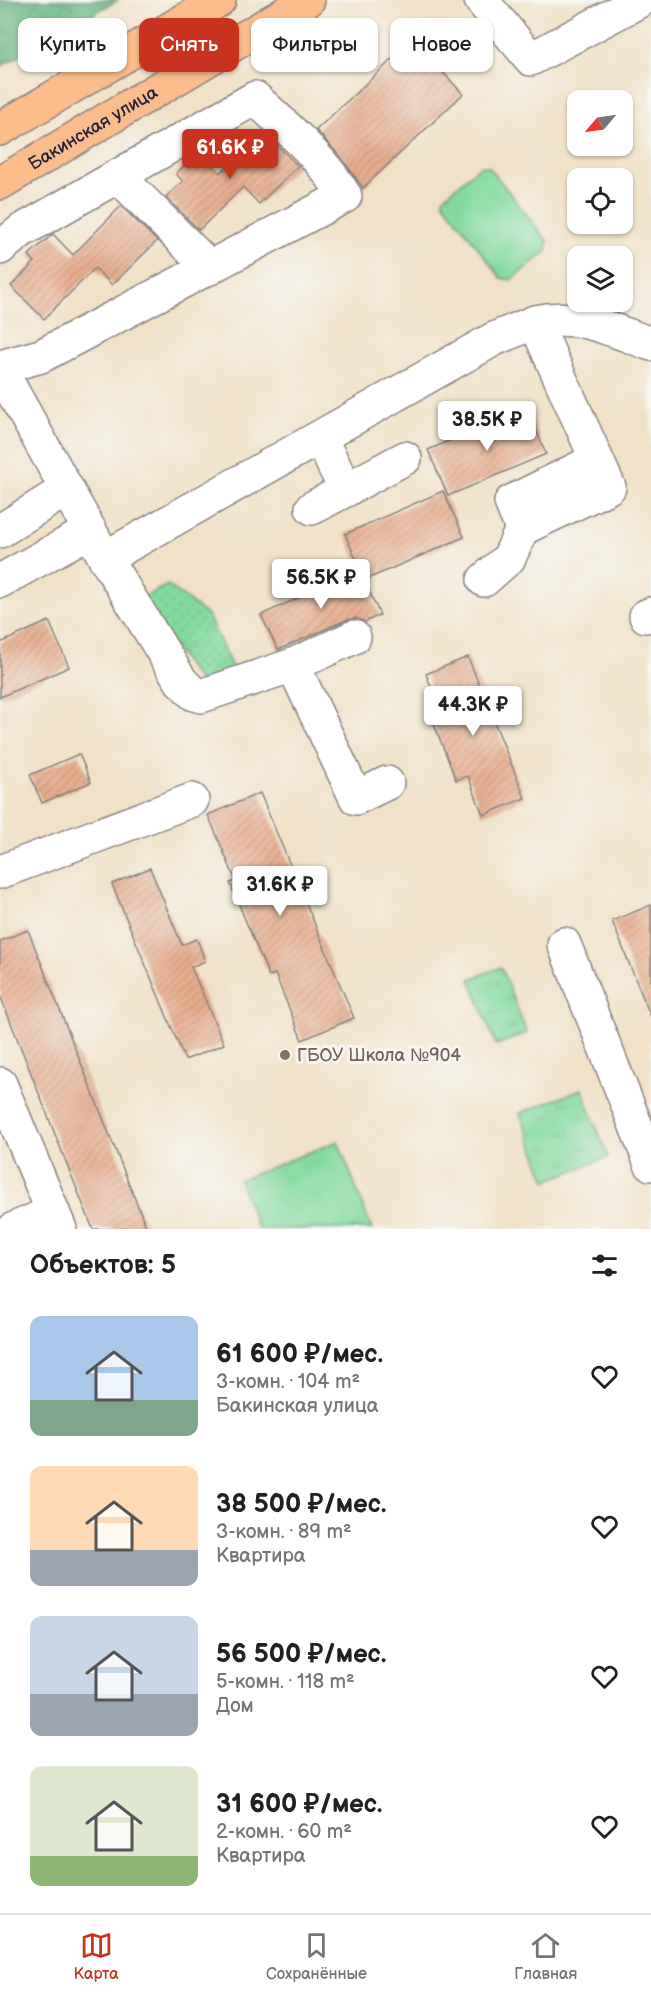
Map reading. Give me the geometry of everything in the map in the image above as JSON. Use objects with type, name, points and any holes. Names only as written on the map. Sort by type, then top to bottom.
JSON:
[{"type":"main road","points":[[0,129],[219,0]]},
{"type":"main road","name":"Бакинская улица","points":[[0,183],[308,0]]},
{"type":"lane","points":[[481,0],[531,59],[641,0]]},
{"type":"lane","points":[[0,248],[21,231],[255,98],[311,152],[335,180],[345,196],[41,356],[0,368],[98,545],[181,681],[194,694],[201,696],[293,665],[354,637]]},
{"type":"lane","points":[[118,176],[210,268]]},
{"type":"lane","points":[[0,581],[98,545],[320,438],[494,339],[535,322],[554,318],[579,318],[651,344]]},
{"type":"lane","points":[[522,529],[571,514],[609,487],[535,322]]},
{"type":"lane","points":[[320,438],[346,490]]},
{"type":"lane","points":[[312,508],[405,458]]},
{"type":"lane","points":[[484,580],[509,558],[522,529],[511,502],[596,460]]},
{"type":"lane","points":[[0,531],[67,489]]},
{"type":"lane","points":[[293,665],[356,798],[387,783]]},
{"type":"lane","points":[[0,872],[192,800]]},
{"type":"lane","points":[[564,944],[651,1164]]},
{"type":"lane","points":[[0,1086],[56,1220],[14,1229]]},
{"type":"green space","points":[[0,0],[118,0],[86,18],[18,18],[18,57],[0,67]]},
{"type":"green space","points":[[480,166],[489,167],[548,242],[547,251],[511,280],[501,278],[443,202],[443,198]]},
{"type":"green space","points":[[168,585],[208,616],[234,671],[200,683],[139,599]]},
{"type":"green space","points":[[501,967],[527,1033],[496,1045],[470,979]]},
{"type":"green space","points":[[582,1089],[608,1157],[546,1181],[520,1113]]},
{"type":"green space","points":[[338,1141],[372,1229],[258,1229],[239,1180]]},
{"type":"building","points":[[390,61],[390,72],[443,72],[463,94],[363,188],[341,157],[316,130]]},
{"type":"building","points":[[263,131],[298,166],[259,204],[243,187],[199,230],[166,197],[183,181],[176,174],[199,151],[220,173]]},
{"type":"building","points":[[121,206],[157,241],[112,285],[95,268],[44,319],[11,286],[35,262],[29,255],[53,234],[73,255]]},
{"type":"building","points":[[527,407],[546,454],[448,496],[428,450]]},
{"type":"building","points":[[443,491],[464,537],[365,580],[345,534]]},
{"type":"building","points":[[359,570],[380,615],[365,622],[356,618],[346,620],[278,650],[261,615]]},
{"type":"building","points":[[49,621],[69,667],[0,697],[0,643]]},
{"type":"building","points":[[468,657],[525,798],[483,815],[468,776],[456,780],[432,719],[442,715],[426,674]]},
{"type":"building","points":[[79,754],[91,782],[42,803],[30,775]]},
{"type":"building","points":[[260,793],[354,1018],[302,1040],[275,974],[269,976],[247,924],[230,883],[236,881],[208,815]]},
{"type":"building","points":[[150,868],[182,945],[196,939],[199,944],[205,961],[191,967],[224,1044],[185,1060],[112,884]]},
{"type":"building","points":[[651,905],[651,1015],[650,1015],[612,921]]},
{"type":"building","points":[[28,930],[147,1229],[93,1229],[70,1172],[0,995],[0,941]]},
{"type":"place","name":"ГБОУ Школа №904","points":[[285,1055]]}]
